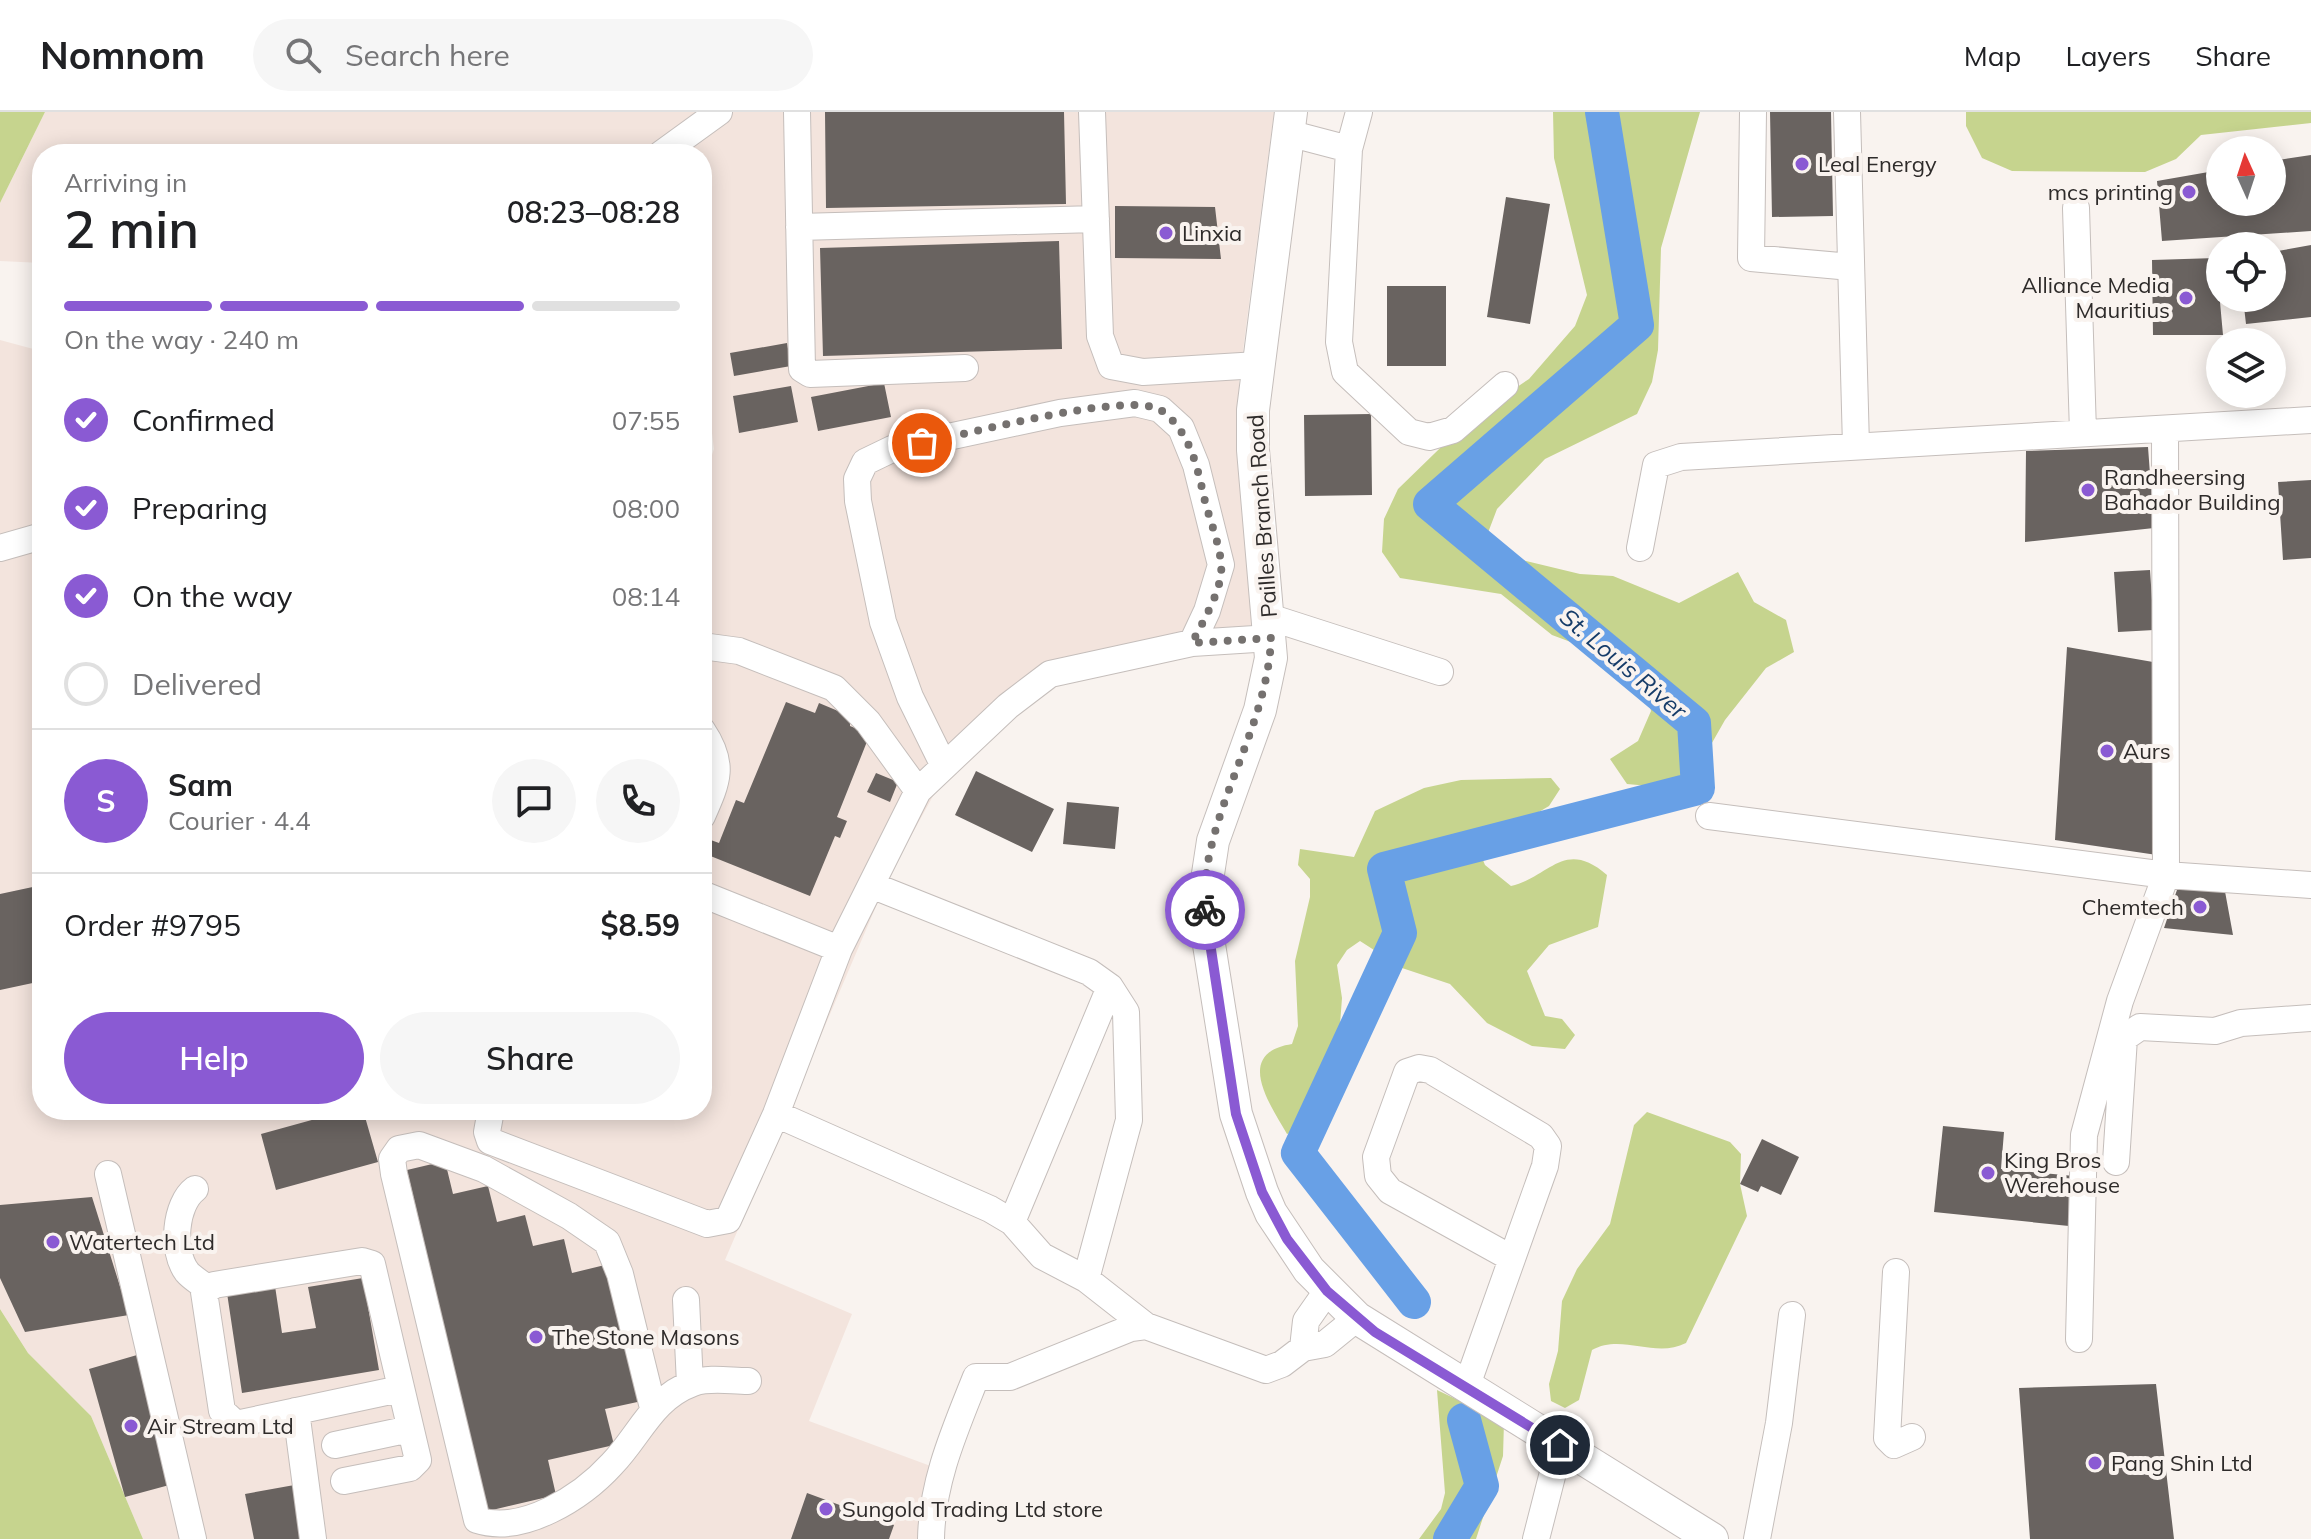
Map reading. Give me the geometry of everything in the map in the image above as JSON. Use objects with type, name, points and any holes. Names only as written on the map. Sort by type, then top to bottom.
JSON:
[{"type":"main road","name":"Pailles Branch Road","points":[[1289,122],[1258,365],[1253,450],[1270,628],[1267,681],[1260,710],[1213,841],[1204,900],[1236,1114],[1247,1154],[1271,1213],[1327,1291],[1357,1318],[1698,1535]]},
{"type":"street","points":[[675,144],[719,112]]},
{"type":"street","points":[[797,112],[802,369],[806,373],[965,368]]},
{"type":"street","points":[[1092,112],[1100,336],[1111,366],[1143,372],[1258,365]]},
{"type":"street","points":[[1359,112],[1349,149],[1339,342],[1345,372],[1396,422],[1409,432],[1429,437],[1453,430],[1505,385]]},
{"type":"street","points":[[1753,112],[1751,258],[1851,267]]},
{"type":"street","points":[[1847,112],[1856,446]]},
{"type":"street","points":[[1289,122],[1349,149]]},
{"type":"street","points":[[2076,208],[2083,432]]},
{"type":"street","points":[[799,227],[1096,219]]},
{"type":"street","points":[[944,766],[910,697],[883,622],[858,501],[857,479],[865,462],[892,449],[1060,413],[1135,403],[1160,409],[1181,428],[1196,465],[1221,565],[1207,611],[1192,643]]},
{"type":"street","points":[[1640,548],[1656,465],[1681,457],[2311,420]]},
{"type":"street","points":[[2079,1339],[2084,1135],[2120,1001],[2166,875],[2165,429]]},
{"type":"street","points":[[0,548],[32,539]]},
{"type":"street","points":[[489,1120],[487,1132],[490,1141],[707,1224],[728,1220],[776,1114],[839,949],[918,791],[1008,706],[1050,674],[1270,628],[1440,672]]},
{"type":"street","points":[[712,647],[739,651],[834,688],[868,722],[918,791]]},
{"type":"street","points":[[712,745],[719,773],[712,791]]},
{"type":"street","points":[[1709,816],[2166,875],[2311,885]]},
{"type":"street","points":[[871,885],[1089,972],[1110,987],[1126,1012],[1129,1120],[1086,1279]]},
{"type":"street","points":[[712,898],[839,949]]},
{"type":"street","points":[[1012,1222],[1110,987]]},
{"type":"street","points":[[2116,1162],[2124,1038],[2130,1031],[2140,1027],[2215,1031],[2241,1023],[2311,1018]]},
{"type":"street","points":[[1466,1388],[1545,1166],[1548,1146],[1541,1136],[1430,1070],[1419,1068],[1407,1072],[1376,1157],[1378,1176],[1390,1191],[1511,1258]]},
{"type":"street","points":[[776,1114],[990,1209],[1012,1222],[1042,1256],[1086,1279],[1146,1326],[1266,1370],[1282,1364],[1303,1348],[1325,1344],[1357,1318]]},
{"type":"street","points":[[653,1408],[620,1274],[607,1242],[569,1216],[484,1169],[419,1145],[399,1149],[392,1159],[394,1174],[477,1520],[491,1524],[528,1517],[567,1502],[612,1464],[653,1408],[690,1384],[703,1380],[748,1381]]},
{"type":"street","points":[[108,1174],[193,1539]]},
{"type":"street","points":[[195,1189],[181,1206],[181,1254],[186,1271],[207,1288],[362,1261],[372,1264],[416,1465],[344,1481]]},
{"type":"street","points":[[1896,1272],[1887,1438],[1894,1445],[1912,1437]]},
{"type":"street","points":[[207,1288],[204,1292],[222,1411],[228,1420],[236,1424],[400,1389]]},
{"type":"street","points":[[1303,1348],[1306,1321],[1327,1291]]},
{"type":"street","points":[[686,1300],[690,1384]]},
{"type":"street","points":[[1757,1539],[1779,1423],[1792,1315]]},
{"type":"street","points":[[931,1539],[932,1505],[947,1451],[976,1377],[1010,1377],[1131,1328],[1146,1326]]},
{"type":"street","points":[[296,1411],[313,1539]]},
{"type":"street","points":[[335,1445],[410,1429]]},
{"type":"street","points":[[1536,1539],[1560,1445]]},
{"type":"shaded area","points":[[45,112],[1274,112],[1239,381],[1253,625],[1074,656],[944,776],[889,876],[725,1260],[852,1314],[809,1421],[936,1468],[923,1539],[143,1539],[91,1416],[28,1353],[0,1309],[0,340],[32,349],[32,1120],[712,1120],[712,144],[32,144],[32,263],[0,261],[0,203]]},
{"type":"green space","points":[[0,112],[45,112],[0,203]]},
{"type":"green space","points":[[1553,112],[1700,112],[1661,248],[1658,350],[1652,382],[1637,414],[1545,459],[1497,509],[1486,538],[1514,558],[1580,574],[1613,576],[1679,603],[1738,572],[1754,602],[1786,620],[1794,652],[1766,668],[1725,720],[1692,778],[1660,787],[1627,784],[1610,759],[1638,741],[1651,711],[1643,679],[1616,659],[1552,635],[1501,594],[1400,578],[1382,552],[1384,519],[1398,489],[1471,418],[1529,379],[1575,326],[1587,295],[1554,158]]},
{"type":"green space","points":[[1966,112],[2311,112],[2311,123],[2201,135],[2176,159],[2145,172],[2012,171],[1982,158],[1966,126]]},
{"type":"green space","points":[[1551,778],[1560,789],[1549,806],[1478,848],[1485,865],[1511,886],[1568,860],[1592,864],[1607,875],[1598,927],[1549,945],[1527,971],[1545,1016],[1562,1019],[1575,1035],[1565,1049],[1532,1046],[1487,1023],[1450,984],[1402,968],[1360,941],[1347,950],[1337,965],[1342,998],[1333,1117],[1287,1134],[1265,1094],[1260,1068],[1264,1058],[1274,1049],[1292,1044],[1298,1026],[1295,961],[1310,897],[1310,879],[1298,865],[1300,849],[1354,857],[1375,811],[1424,788],[1461,780]]},
{"type":"green space","points":[[1647,1112],[1730,1142],[1741,1154],[1740,1184],[1747,1216],[1686,1343],[1662,1348],[1615,1344],[1592,1350],[1579,1400],[1565,1408],[1551,1401],[1549,1384],[1558,1351],[1562,1301],[1577,1269],[1610,1224],[1634,1125]]},
{"type":"green space","points":[[0,1309],[28,1353],[91,1416],[143,1539],[0,1539]]},
{"type":"green space","points":[[1437,1390],[1504,1422],[1503,1456],[1476,1539],[1419,1539],[1441,1509],[1445,1493]]},
{"type":"building","points":[[825,112],[1064,112],[1066,204],[826,208]]},
{"type":"building","name":"Leal Energy","points":[[1770,112],[1831,112],[1833,216],[1772,217]]},
{"type":"building","name":"mcs printing","points":[[2311,155],[2311,231],[2206,232],[2206,238],[2162,241],[2157,181],[2206,172],[2206,216],[2286,216],[2286,159]]},
{"type":"building","points":[[1506,197],[1550,204],[1530,324],[1487,317]]},
{"type":"building","name":"Linxia","points":[[1115,206],[1215,207],[1221,259],[1115,258]]},
{"type":"building","points":[[1059,241],[1062,349],[823,356],[820,248]]},
{"type":"building","points":[[2311,245],[2311,317],[2246,324],[2245,312],[2286,312],[2286,249]]},
{"type":"building","name":"Alliance Media Mauritius","points":[[2206,258],[2206,312],[2221,312],[2222,328],[2206,328],[2206,335],[2153,335],[2152,260]]},
{"type":"building","points":[[1387,286],[1446,286],[1446,366],[1387,366]]},
{"type":"building","points":[[787,343],[791,366],[734,376],[730,353]]},
{"type":"building","points":[[884,383],[891,417],[818,431],[811,397]]},
{"type":"building","points":[[791,386],[798,422],[739,433],[733,396]]},
{"type":"building","points":[[1371,414],[1372,495],[1305,496],[1304,415]]},
{"type":"building","name":"Randheersing Bahador Building","points":[[2148,447],[2154,528],[2025,542],[2026,451]]},
{"type":"building","points":[[2311,480],[2311,558],[2283,560],[2278,482]]},
{"type":"building","points":[[2150,570],[2154,630],[2118,632],[2114,572]]},
{"type":"building","name":"Aurs","points":[[2067,647],[2153,662],[2157,855],[2055,840]]},
{"type":"building","points":[[786,702],[815,713],[819,703],[850,716],[850,726],[870,734],[837,817],[847,821],[840,838],[835,836],[810,896],[712,857],[712,840],[719,843],[736,800],[744,803]]},
{"type":"building","points":[[976,771],[1054,809],[1032,852],[955,815]]},
{"type":"building","points":[[876,773],[898,782],[890,802],[867,792]]},
{"type":"building","points":[[1067,802],[1119,807],[1115,849],[1063,844]]},
{"type":"building","name":"Chemtech","points":[[2179,884],[2224,886],[2233,935],[2164,928]]},
{"type":"building","points":[[32,887],[32,983],[0,990],[0,894]]},
{"type":"building","points":[[312,1120],[366,1120],[378,1162],[276,1190],[261,1134]]},
{"type":"building","name":"King Bros Werehouse","points":[[1943,1126],[2004,1132],[2001,1169],[2074,1176],[2069,1226],[1934,1212]]},
{"type":"building","points":[[1762,1139],[1799,1157],[1781,1195],[1761,1186],[1758,1192],[1740,1184]]},
{"type":"building","name":"The Stone Masons","points":[[445,1161],[453,1194],[488,1186],[497,1222],[525,1215],[533,1246],[564,1239],[572,1273],[609,1264],[642,1401],[605,1409],[614,1445],[548,1460],[556,1495],[488,1511],[407,1170]]},
{"type":"building","name":"Watertech Ltd","points":[[92,1197],[129,1315],[25,1332],[0,1278],[0,1205]]},
{"type":"building","points":[[363,1278],[379,1370],[242,1393],[227,1293],[275,1286],[282,1333],[316,1328],[308,1287]]},
{"type":"building","name":"Air Stream Ltd","points":[[137,1355],[173,1484],[125,1497],[89,1369]]},
{"type":"building","name":"Pang Shin Ltd","points":[[2156,1384],[2174,1539],[2030,1539],[2019,1388]]},
{"type":"building","points":[[300,1484],[310,1539],[254,1539],[245,1494]]},
{"type":"building","name":"Sungold Trading Ltd store","points":[[807,1493],[894,1525],[889,1539],[791,1539]]},
{"type":"waterway","name":"St. Louis River","points":[[1414,1302],[1298,1153],[1400,933],[1384,869],[1698,788],[1694,723],[1430,504],[1637,325],[1602,112]]},
{"type":"waterway","points":[[1450,1539],[1482,1486],[1464,1420]]},
{"type":"way so far","points":[[922,443],[1060,413],[1135,403],[1160,409],[1181,428],[1196,465],[1221,565],[1219,579],[1192,643],[1271,638],[1271,658],[1260,710],[1213,841],[1205,910]]},
{"type":"place","name":"Leal Energy","points":[[1802,164]]},
{"type":"place","name":"mcs printing","points":[[2189,192]]},
{"type":"place","name":"Linxia","points":[[1166,233]]},
{"type":"place","name":"Alliance Media Mauritius","points":[[2186,298]]},
{"type":"place","name":"Randheersing Bahador Building","points":[[2088,490]]},
{"type":"place","name":"Aurs","points":[[2107,751]]},
{"type":"place","name":"Chemtech","points":[[2200,907]]},
{"type":"place","name":"King Bros Werehouse","points":[[1988,1173]]},
{"type":"place","name":"Watertech Ltd","points":[[53,1242]]},
{"type":"place","name":"The Stone Masons","points":[[536,1337]]},
{"type":"place","name":"Air Stream Ltd","points":[[131,1426]]},
{"type":"place","name":"Pang Shin Ltd","points":[[2095,1463]]},
{"type":"place","name":"Sungold Trading Ltd store","points":[[826,1509]]},
{"type":"route","points":[[1205,910],[1236,1114],[1262,1192],[1287,1239],[1327,1291],[1375,1332],[1560,1445]]}]
